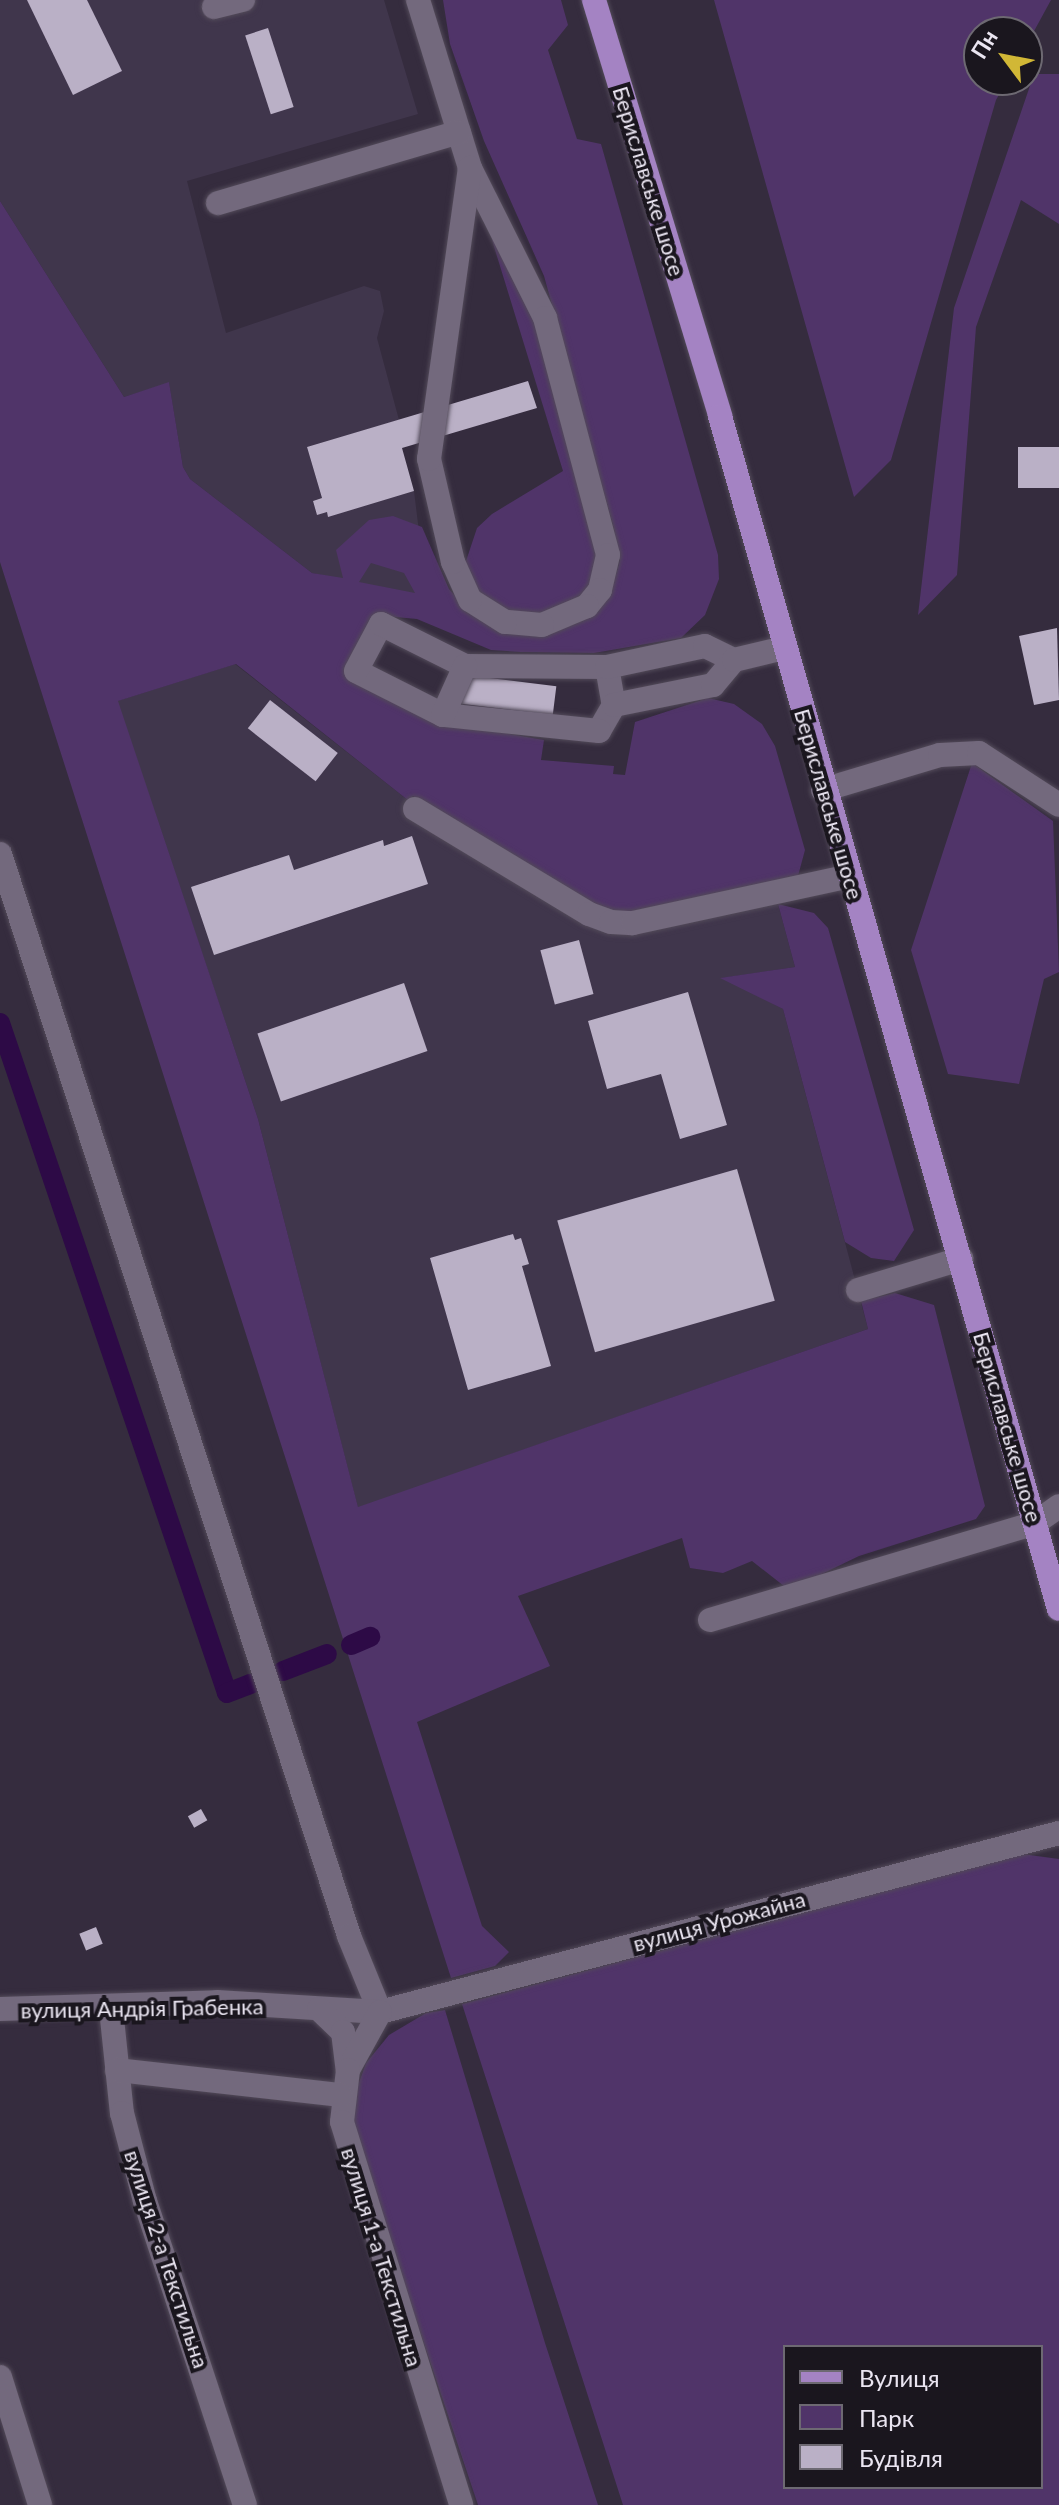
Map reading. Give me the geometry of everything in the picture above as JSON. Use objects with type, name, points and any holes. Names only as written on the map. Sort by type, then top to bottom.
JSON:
[{"type":"main road","name":"Бериславське шосе","points":[[594,0],[961,1259],[1059,1609]]},
{"type":"street","points":[[214,7],[243,0]]},
{"type":"street","points":[[418,0],[470,168],[545,318],[608,555],[600,590],[587,606],[542,625],[505,622],[470,600],[453,562],[429,459],[470,168]]},
{"type":"street","points":[[218,203],[459,132]]},
{"type":"street","points":[[607,667],[614,705],[599,731],[443,715],[356,671],[381,624],[465,666],[607,667],[705,646],[734,660]]},
{"type":"street","points":[[614,705],[713,685],[734,660],[784,648]]},
{"type":"street","points":[[443,715],[465,666]]},
{"type":"street","points":[[823,790],[940,755],[979,753],[1059,805]]},
{"type":"street","points":[[415,809],[589,914],[611,922],[633,923],[850,876]]},
{"type":"street","points":[[0,854],[349,1936],[380,2012]]},
{"type":"street","points":[[858,1290],[961,1259]]},
{"type":"street","points":[[710,1620],[1035,1523],[1059,1506]]},
{"type":"street","name":"вулиця Урожайна","points":[[380,2012],[1059,1833]]},
{"type":"street","name":"вулиця Андрія Грабенка","points":[[0,2009],[111,2009],[217,2002],[380,2012]]},
{"type":"street","name":"вулиця 2-а Текстильна","points":[[111,2009],[122,2113],[145,2201],[245,2505]]},
{"type":"street","points":[[319,2009],[343,2032],[348,2070]]},
{"type":"street","name":"вулиця 1-а Текстильна","points":[[380,2012],[348,2070],[341,2095],[348,2151],[461,2505]]},
{"type":"street","points":[[117,2070],[341,2095]]},
{"type":"street","points":[[0,2377],[40,2505]]},
{"type":"shaded area","points":[[0,0],[384,0],[418,114],[187,181],[226,333],[364,286],[380,291],[384,311],[377,338],[399,420],[307,447],[322,498],[313,501],[317,514],[327,512],[329,516],[414,491],[427,597],[312,573],[190,479],[183,467],[169,383],[124,397],[0,201]]},
{"type":"shaded area","points":[[235,664],[409,801],[608,929],[778,904],[795,967],[722,978],[783,1009],[868,1329],[358,1508],[258,1119],[117,701]]},
{"type":"green space","points":[[443,0],[561,0],[568,25],[548,50],[577,139],[601,144],[718,555],[719,579],[705,615],[681,638],[594,653],[491,650],[417,619],[384,616],[347,669],[446,723],[544,740],[541,760],[614,766],[613,774],[625,775],[635,722],[708,698],[734,704],[762,724],[775,746],[805,850],[798,876],[608,916],[413,796],[409,801],[236,664],[118,701],[258,1119],[358,1507],[868,1329],[861,1301],[895,1293],[934,1305],[985,1506],[976,1519],[859,1556],[789,1590],[752,1561],[723,1573],[690,1568],[682,1538],[518,1596],[550,1666],[417,1722],[482,1926],[509,1952],[495,1966],[451,1978],[0,562],[0,201],[124,397],[169,382],[183,467],[190,479],[312,573],[343,578],[336,550],[369,520],[393,516],[422,527],[449,589],[470,613],[536,635],[576,624],[600,606],[612,589],[620,560],[614,529],[544,276],[484,141],[450,44]],"holes":[[[371,563],[404,573],[415,593],[359,582]]]},
{"type":"green space","points":[[714,0],[1051,0],[1042,16],[963,16],[963,96],[998,96],[891,460],[854,497]]},
{"type":"green space","points":[[1043,74],[1059,74],[1059,224],[1021,200],[976,327],[957,575],[918,615],[954,308],[1026,96],[1043,96]]},
{"type":"green space","points":[[499,238],[535,316],[596,542],[595,573],[585,595],[525,620],[482,603],[464,567],[477,528],[492,514],[563,471],[492,240]]},
{"type":"green space","points":[[972,763],[1053,821],[1059,972],[1044,979],[1019,1084],[948,1074],[911,950]]},
{"type":"green space","points":[[778,904],[814,913],[828,928],[914,1230],[894,1261],[871,1258],[845,1242],[783,1009],[720,978],[795,967]]},
{"type":"green space","points":[[1022,1854],[1059,1859],[1059,2505],[623,2505],[462,2004]]},
{"type":"green space","points":[[445,2010],[545,2343],[598,2505],[478,2505],[392,2248],[352,2115],[357,2088],[366,2063],[389,2035],[426,2013]]},
{"type":"building","points":[[27,0],[87,0],[122,71],[73,95]]},
{"type":"building","points":[[268,28],[294,107],[271,114],[245,35]]},
{"type":"building","points":[[528,381],[537,408],[402,448],[414,491],[328,517],[327,512],[317,515],[313,501],[322,498],[307,447]]},
{"type":"building","points":[[1018,447],[1059,447],[1059,488],[1018,488]]},
{"type":"building","points":[[1057,628],[1059,700],[1034,705],[1019,636]]},
{"type":"building","points":[[465,675],[556,686],[553,715],[461,704]]},
{"type":"building","points":[[270,700],[338,753],[316,781],[248,728]]},
{"type":"building","points":[[412,836],[428,884],[214,955],[191,887],[289,855],[294,870],[383,840],[384,846]]},
{"type":"building","points":[[579,940],[593,994],[555,1004],[540,950]]},
{"type":"building","points":[[404,983],[427,1051],[281,1102],[257,1033]]},
{"type":"building","points":[[688,992],[727,1125],[680,1139],[661,1074],[607,1089],[588,1021]]},
{"type":"building","points":[[737,1169],[775,1301],[595,1352],[557,1221]]},
{"type":"building","points":[[513,1234],[515,1240],[521,1238],[529,1264],[522,1266],[551,1366],[468,1390],[430,1258]]},
{"type":"building","points":[[201,1809],[207,1820],[194,1828],[188,1816]]},
{"type":"building","points":[[96,1927],[103,1944],[86,1950],[79,1934]]},
{"type":"waterway","points":[[0,1023],[227,1693],[251,1684]]},
{"type":"waterway","points":[[351,1645],[370,1637]]},
{"type":"waterway","points":[[283,1671],[327,1654]]}]
